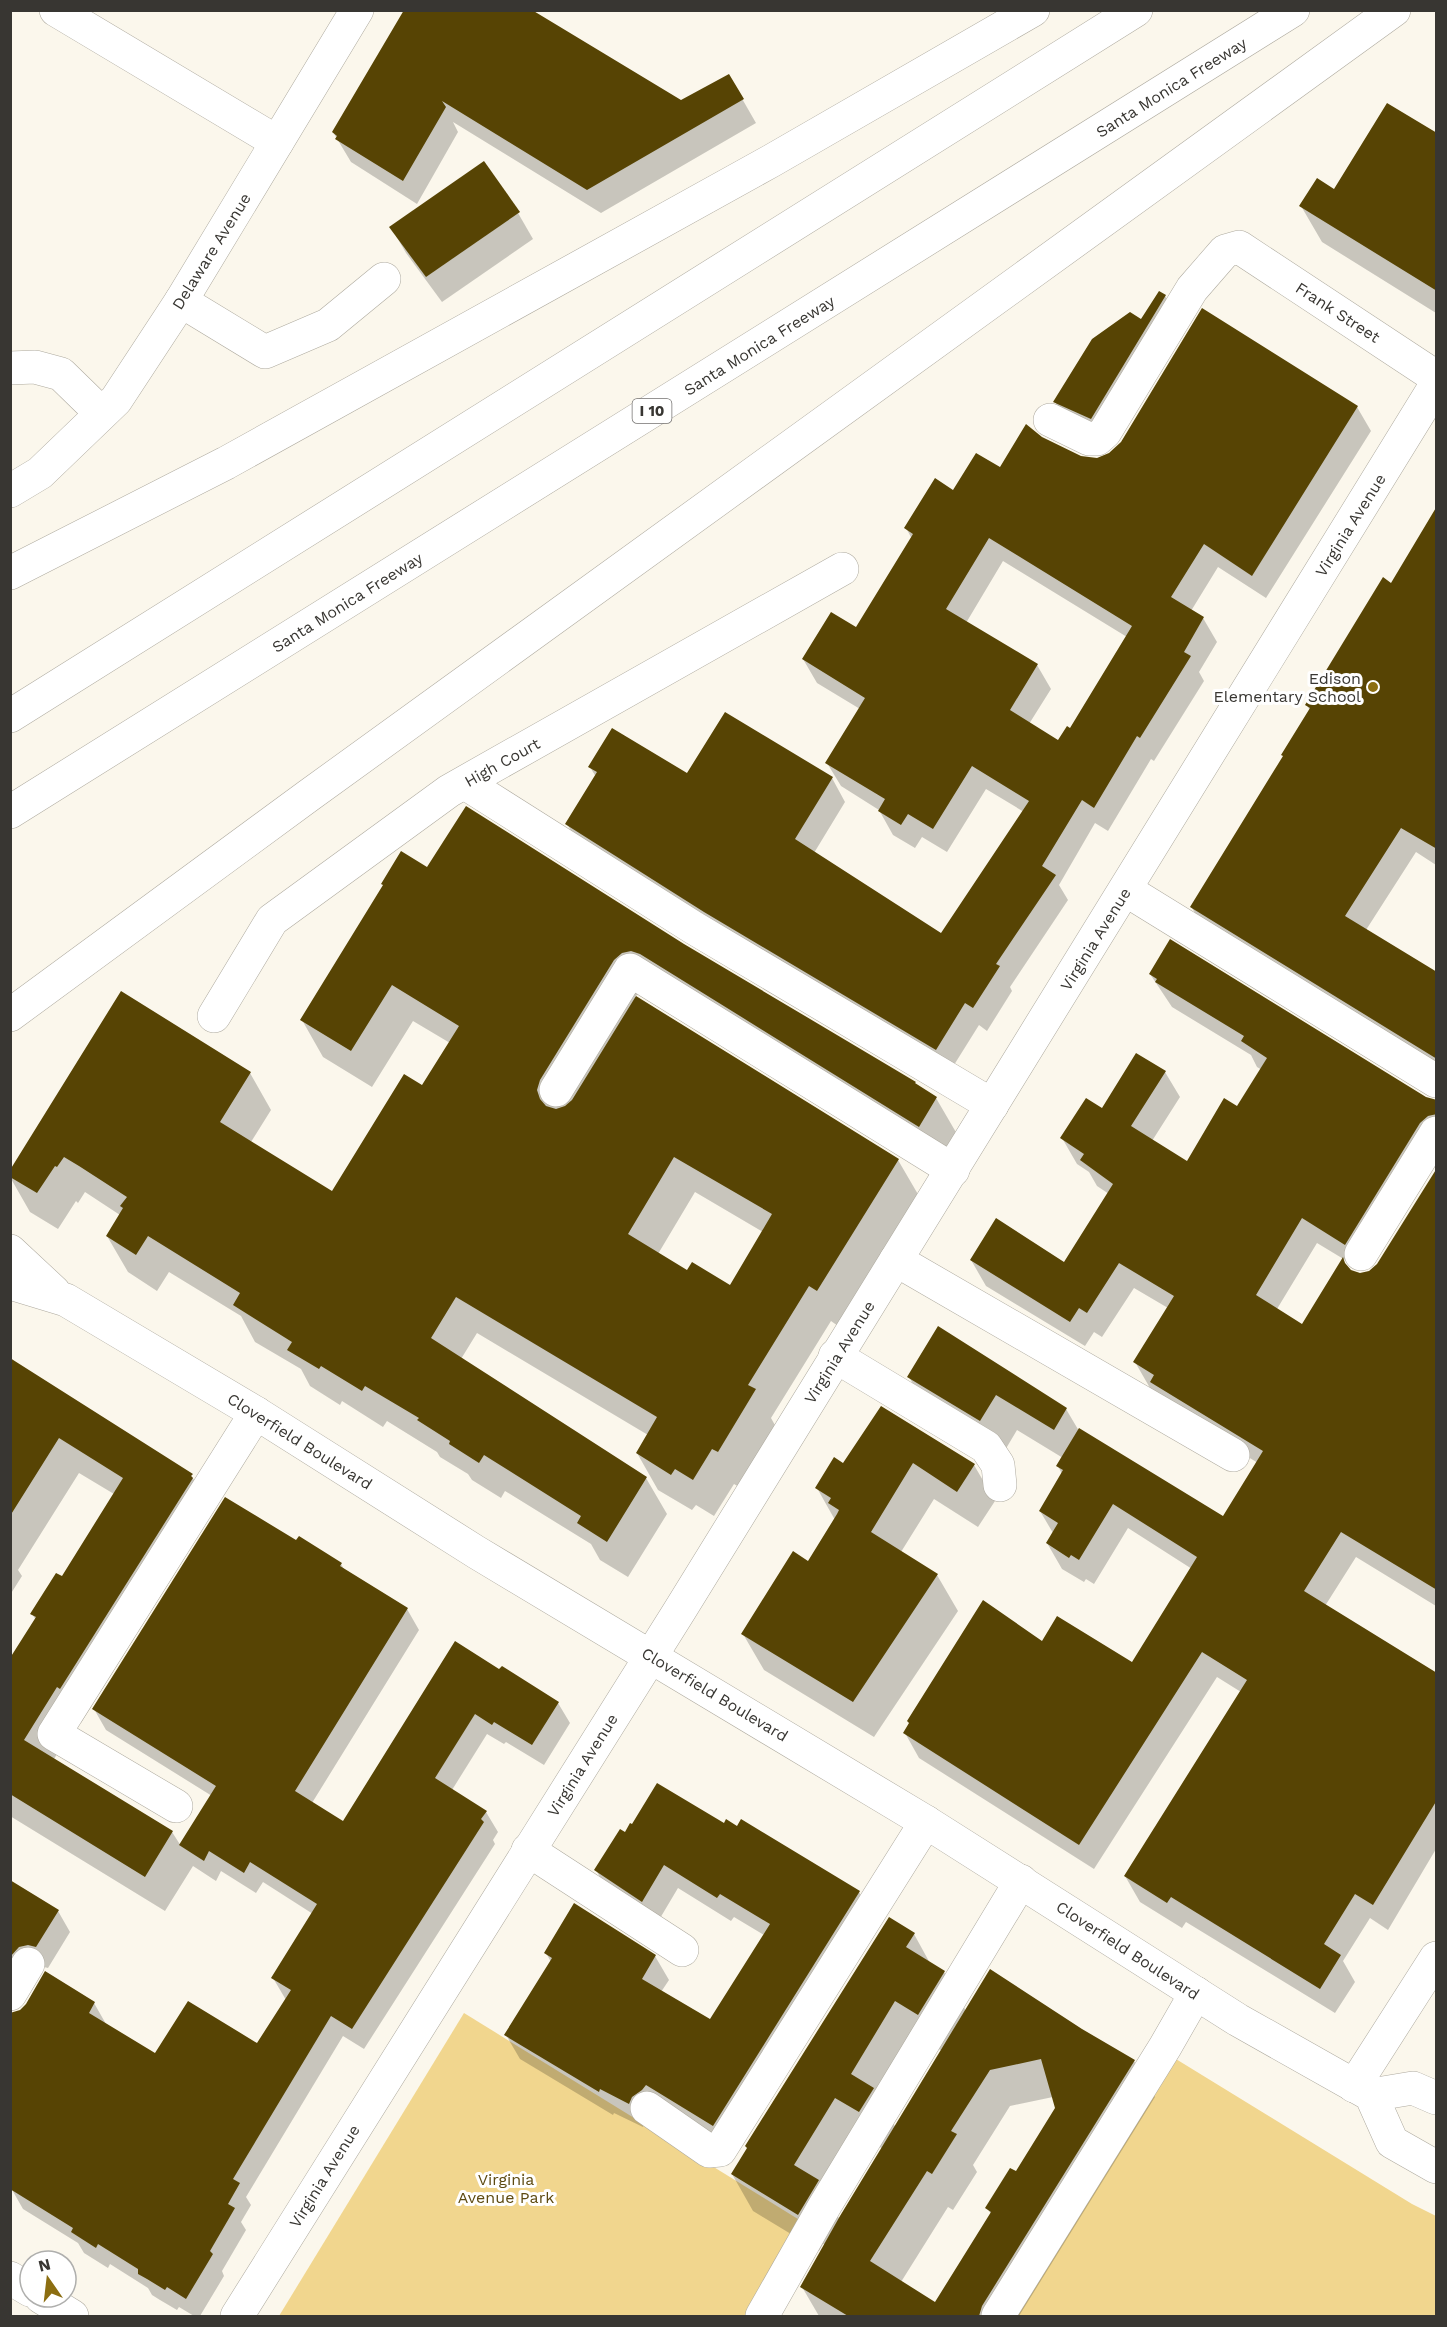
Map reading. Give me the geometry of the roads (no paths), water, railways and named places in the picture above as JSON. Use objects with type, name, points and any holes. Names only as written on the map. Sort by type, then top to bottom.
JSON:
[{"type":"main road","points":[[56,10],[277,142]]},
{"type":"main road","name":"Delaware Avenue","points":[[10,490],[40,472],[116,400],[181,301],[357,10]]},
{"type":"main road","points":[[10,573],[226,463],[750,173],[1033,10]]},
{"type":"main road","points":[[10,716],[1136,10]]},
{"type":"main road","name":"Santa Monica Freeway","points":[[10,812],[1293,10]]},
{"type":"main road","points":[[10,1015],[337,774],[1394,10]]},
{"type":"main road","name":"Frank Street","points":[[1050,420],[1089,440],[1097,439],[1105,432],[1192,289],[1225,251],[1239,247],[1437,377]]},
{"type":"main road","points":[[181,301],[265,352],[328,325],[384,279]]},
{"type":"main road","points":[[10,368],[35,367],[61,374],[101,413]]},
{"type":"main road","name":"Virginia Avenue","points":[[237,2316],[651,1656],[1437,385]]},
{"type":"main road","name":"High Court","points":[[214,1016],[272,920],[449,791],[842,569]]},
{"type":"main road","points":[[465,783],[694,928],[992,1105]]},
{"type":"main road","points":[[1126,890],[1437,1081]]},
{"type":"main road","points":[[556,1090],[630,970],[953,1170]]},
{"type":"main road","points":[[1361,1254],[1437,1132]]},
{"type":"main road","name":"Cloverfield Boulevard","points":[[10,1251],[57,1296],[256,1413],[477,1552],[926,1822],[1238,2020],[1363,2091]]},
{"type":"main road","points":[[896,1260],[1233,1455]]},
{"type":"main road","name":"Cloverfield Boulevard","points":[[10,1283],[57,1296]]},
{"type":"main road","points":[[835,1356],[986,1447],[998,1465],[1000,1485]]},
{"type":"main road","points":[[176,1806],[54,1734],[256,1413]]},
{"type":"main road","points":[[647,2108],[709,2151],[720,2150],[926,1822]]},
{"type":"main road","points":[[528,1850],[682,1950]]},
{"type":"main road","points":[[762,2316],[824,2207],[1021,1881]]},
{"type":"main road","points":[[1363,2091],[1437,1958]]},
{"type":"main road","points":[[10,1994],[28,1964]]},
{"type":"main road","points":[[998,2316],[1165,2048],[1196,1993]]},
{"type":"main road","points":[[1363,2091],[1413,2088],[1437,2098]]},
{"type":"main road","points":[[1363,2091],[1392,2142],[1437,2167]]},
{"type":"place","name":"Edison Elementary School","points":[[1373,687]]},
{"type":"park label","name":"Virginia Avenue Park","points":[[506,2188]]}]
